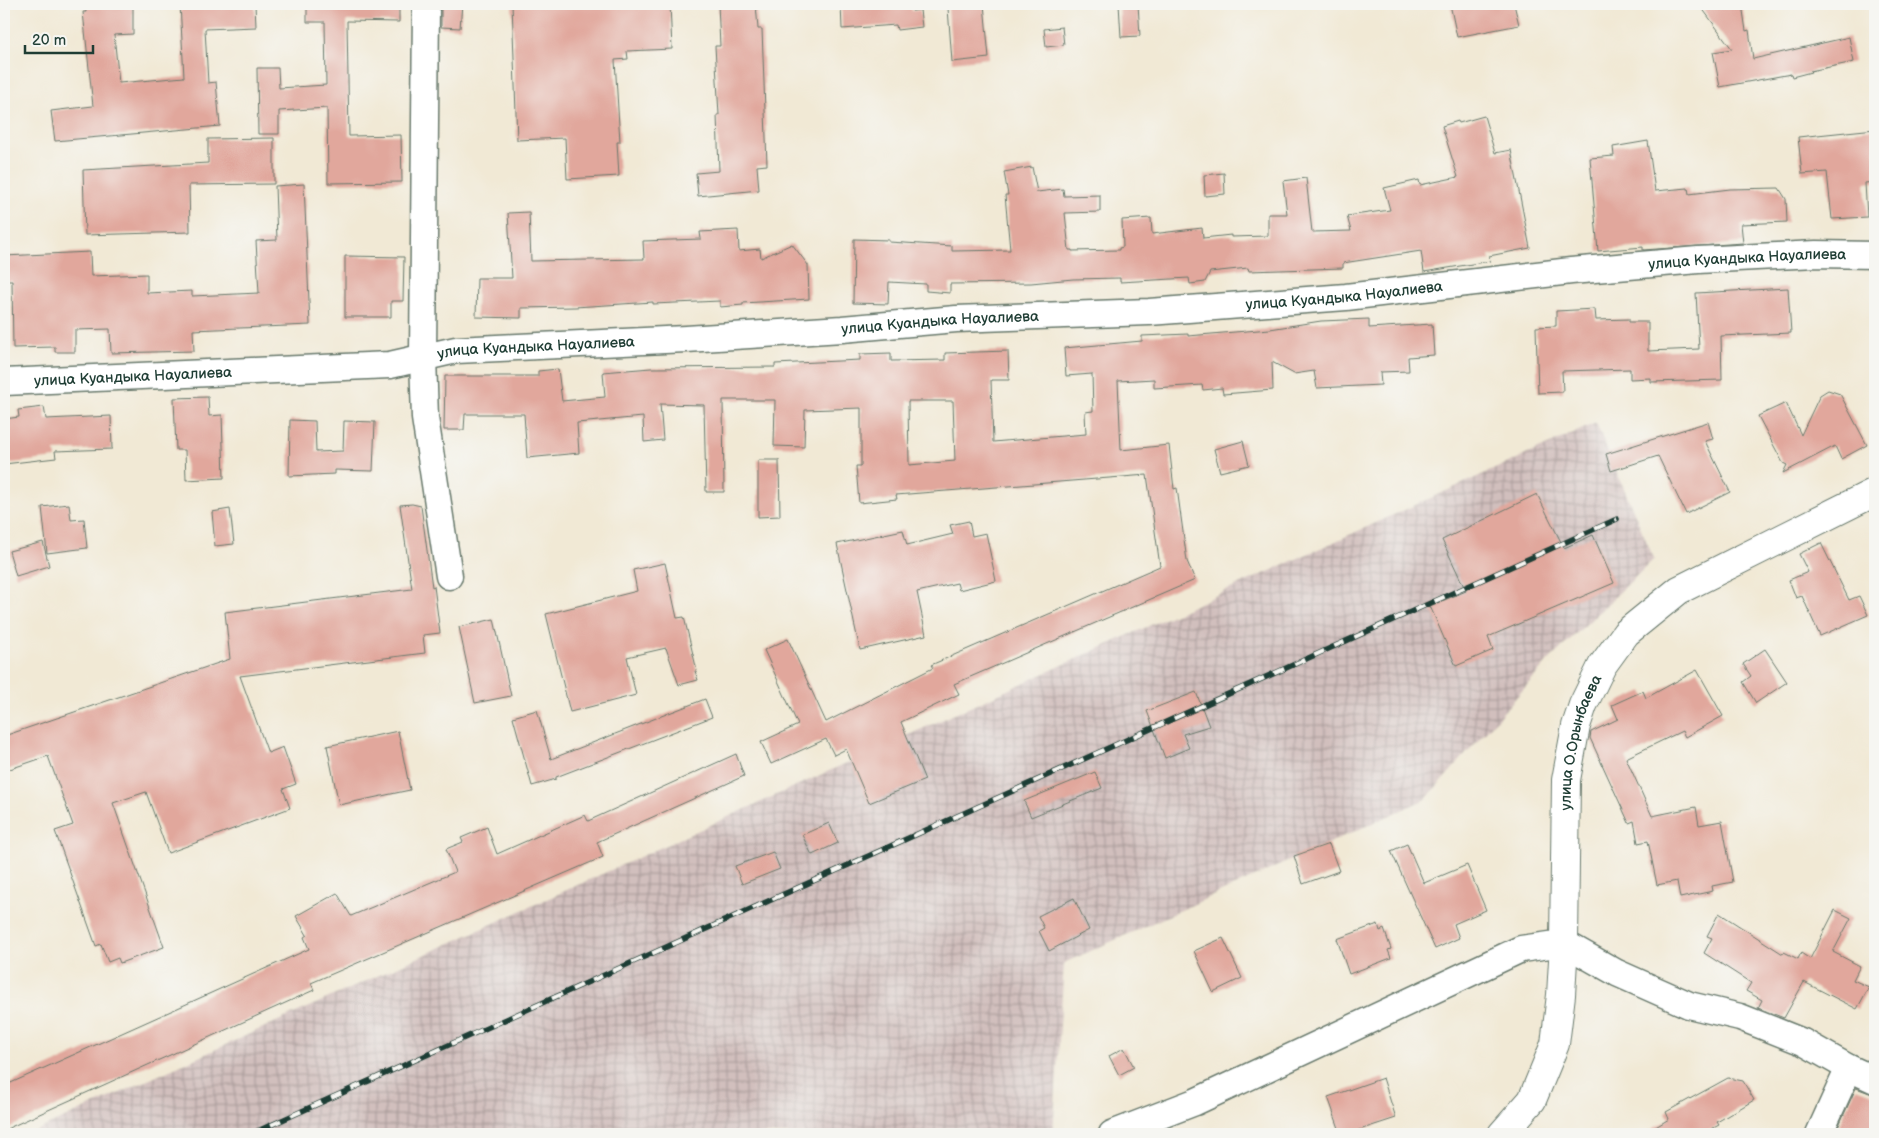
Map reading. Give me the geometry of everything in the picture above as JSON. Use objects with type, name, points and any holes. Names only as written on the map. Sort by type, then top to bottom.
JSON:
[{"type":"street","points":[[426,4],[423,357],[426,418],[449,576]]},
{"type":"street","name":"улица Куандыка Науалиева","points":[[4,382],[390,365],[456,350],[686,339],[842,329],[956,319],[1149,312],[1346,297],[1571,271],[1698,260],[1816,254],[1875,255]]},
{"type":"street","name":"улица О.Орынбаева","points":[[1502,1134],[1532,1100],[1555,1044],[1561,995],[1564,943],[1566,780],[1576,726],[1583,705],[1602,666],[1626,633],[1680,590],[1875,492]]},
{"type":"street","points":[[1112,1134],[1195,1102],[1521,949],[1564,943],[1617,973],[1689,1005],[1740,1017],[1803,1042],[1849,1068],[1875,1080]]},
{"type":"street","points":[[1818,1134],[1849,1068]]},
{"type":"shaded area","points":[[1596,423],[1654,559],[1551,658],[1426,799],[1064,963],[1053,1134],[29,1134]]},
{"type":"building","points":[[85,4],[133,4],[133,34],[114,35],[119,83],[184,77],[180,4],[255,4],[256,27],[205,29],[208,83],[216,82],[220,126],[55,141],[51,111],[93,106],[83,12],[86,12]]},
{"type":"building","points":[[307,4],[399,4],[399,22],[347,21],[349,136],[401,135],[402,182],[328,183],[327,108],[279,111],[279,134],[258,134],[257,68],[278,68],[279,88],[326,85],[325,22],[307,22]]},
{"type":"building","points":[[441,4],[462,4],[460,28],[441,27]]},
{"type":"building","points":[[512,4],[670,4],[672,49],[627,51],[628,59],[615,60],[620,142],[617,142],[619,176],[567,179],[565,138],[517,140]]},
{"type":"building","points":[[718,4],[756,4],[758,29],[762,29],[767,165],[757,166],[759,190],[698,196],[696,173],[719,171],[717,115],[719,115],[715,46],[720,46]]},
{"type":"building","points":[[841,4],[911,4],[912,11],[920,10],[922,27],[897,30],[896,25],[842,29]]},
{"type":"building","points":[[958,4],[984,4],[989,58],[952,62],[948,8],[957,7]]},
{"type":"building","points":[[1119,4],[1138,4],[1140,36],[1121,37]]},
{"type":"building","points":[[1450,4],[1514,4],[1519,25],[1457,37]]},
{"type":"building","points":[[1699,4],[1742,4],[1746,31],[1749,30],[1753,59],[1849,37],[1854,62],[1810,71],[1792,77],[1791,74],[1720,87],[1713,52],[1732,49]]},
{"type":"building","points":[[1062,27],[1064,45],[1046,47],[1044,29]]},
{"type":"building","points":[[1484,116],[1495,153],[1511,150],[1530,248],[1489,256],[1490,261],[1424,272],[1421,251],[1343,263],[1343,268],[1249,271],[1248,268],[1210,272],[1205,282],[1190,284],[1189,278],[1120,282],[1120,278],[1073,279],[1031,283],[950,284],[950,293],[926,291],[926,284],[889,282],[888,304],[853,303],[854,239],[952,246],[952,251],[1010,250],[1005,195],[1008,195],[1004,172],[1032,167],[1037,192],[1063,189],[1064,196],[1100,195],[1100,212],[1065,213],[1069,250],[1072,251],[1119,250],[1119,248],[1123,247],[1122,220],[1151,218],[1152,234],[1202,228],[1203,238],[1231,235],[1231,237],[1268,236],[1268,214],[1287,214],[1283,181],[1306,178],[1312,232],[1351,231],[1347,216],[1390,210],[1384,188],[1419,180],[1420,185],[1458,177],[1442,126]]},
{"type":"building","points":[[1875,129],[1875,182],[1865,183],[1867,217],[1832,219],[1827,172],[1802,174],[1798,137]]},
{"type":"building","points":[[274,138],[274,184],[189,185],[190,232],[85,235],[83,170],[208,163],[208,139]]},
{"type":"building","points":[[1648,141],[1655,191],[1688,188],[1689,194],[1730,189],[1779,188],[1786,199],[1787,222],[1741,224],[1743,243],[1643,250],[1643,247],[1598,251],[1590,158],[1614,156],[1613,147]]},
{"type":"building","points":[[1224,173],[1225,194],[1205,196],[1204,175]]},
{"type":"building","points":[[304,184],[310,325],[193,330],[194,351],[111,353],[110,329],[75,330],[75,352],[55,352],[55,347],[13,348],[12,281],[4,281],[4,256],[90,252],[91,276],[147,274],[147,293],[192,291],[192,296],[259,293],[256,241],[277,240],[275,186]]},
{"type":"building","points":[[529,212],[531,261],[644,259],[643,241],[701,239],[700,232],[738,230],[739,251],[760,249],[761,258],[792,244],[808,265],[809,299],[743,303],[743,305],[720,307],[720,301],[521,308],[521,318],[476,317],[477,278],[512,278],[508,213]]},
{"type":"building","points":[[345,256],[404,257],[403,301],[391,301],[391,317],[345,317]]},
{"type":"building","points":[[1788,288],[1791,333],[1721,336],[1722,380],[1651,382],[1651,378],[1630,379],[1630,369],[1562,371],[1563,392],[1538,393],[1536,327],[1556,326],[1556,311],[1595,309],[1596,320],[1629,319],[1629,322],[1648,322],[1648,351],[1699,349],[1696,293]]},
{"type":"building","points":[[1369,319],[1369,328],[1432,324],[1434,355],[1408,357],[1409,371],[1380,372],[1381,385],[1317,388],[1314,371],[1294,374],[1272,362],[1273,390],[1223,394],[1222,388],[1203,390],[1202,385],[1154,388],[1154,379],[1118,381],[1121,450],[1169,445],[1174,489],[1177,488],[1187,561],[1195,580],[954,684],[959,694],[901,722],[925,780],[869,803],[846,749],[834,755],[826,739],[771,764],[761,742],[798,725],[764,650],[788,639],[826,722],[933,668],[931,665],[1160,566],[1147,475],[896,495],[897,499],[859,503],[856,466],[861,466],[861,408],[805,410],[804,447],[774,446],[775,400],[723,400],[724,492],[706,492],[704,405],[660,404],[663,440],[644,442],[643,417],[577,423],[579,453],[527,458],[524,414],[465,414],[464,430],[444,430],[445,376],[538,376],[538,371],[558,369],[562,401],[605,397],[603,372],[651,368],[775,367],[775,364],[860,360],[860,354],[891,353],[891,361],[945,360],[945,353],[1008,351],[1009,380],[991,380],[993,442],[1086,434],[1085,412],[1093,411],[1092,374],[1066,376],[1064,348],[1142,341],[1142,336],[1188,334],[1188,336],[1270,329],[1321,321]],"holes":[[[908,401],[953,401],[955,461],[909,465]]]},
{"type":"building","points":[[1828,390],[1840,394],[1867,445],[1841,459],[1835,446],[1783,473],[1787,465],[1783,463],[1758,416],[1786,403],[1801,435],[1820,395]]},
{"type":"building","points":[[208,397],[209,416],[222,415],[224,478],[186,480],[185,450],[176,450],[174,398]]},
{"type":"building","points":[[44,407],[46,419],[111,416],[112,449],[55,451],[56,458],[4,464],[4,419],[19,417],[18,410]]},
{"type":"building","points":[[290,420],[315,421],[316,452],[343,451],[344,421],[375,422],[373,471],[335,470],[335,474],[289,476]]},
{"type":"building","points":[[1708,422],[1713,439],[1705,441],[1730,492],[1686,514],[1658,456],[1611,471],[1606,454]]},
{"type":"building","points":[[1243,441],[1249,465],[1220,472],[1214,449]]},
{"type":"building","points":[[758,460],[779,460],[780,516],[758,517]]},
{"type":"building","points":[[1537,494],[1564,548],[1593,535],[1614,583],[1488,637],[1493,650],[1456,666],[1430,606],[1466,591],[1442,540]]},
{"type":"building","points":[[69,504],[71,520],[84,519],[87,548],[47,553],[42,507]]},
{"type":"building","points":[[412,504],[421,506],[440,633],[423,635],[425,653],[240,676],[268,753],[283,747],[296,784],[283,789],[290,808],[168,853],[146,792],[113,803],[164,947],[120,963],[118,958],[108,962],[101,944],[96,946],[55,831],[73,825],[48,756],[4,771],[4,736],[230,659],[225,612],[412,589],[400,505]]},
{"type":"building","points":[[230,509],[234,544],[215,546],[212,512]]},
{"type":"building","points":[[969,521],[972,536],[986,533],[996,581],[959,590],[957,583],[917,592],[926,635],[860,650],[837,544],[903,530],[907,545],[953,534],[950,525]]},
{"type":"building","points":[[43,542],[49,566],[16,576],[9,551]]},
{"type":"building","points":[[1821,543],[1849,600],[1859,596],[1868,615],[1820,636],[1802,596],[1796,598],[1789,580],[1808,572],[1799,554]]},
{"type":"building","points":[[665,563],[677,618],[684,617],[698,680],[679,685],[666,648],[627,657],[636,695],[570,712],[546,614],[637,591],[633,570]]},
{"type":"building","points":[[494,619],[511,696],[475,703],[459,627]]},
{"type":"building","points":[[1765,649],[1787,682],[1756,703],[1743,682],[1751,676],[1743,664]]},
{"type":"building","points":[[1697,670],[1723,716],[1685,737],[1682,731],[1626,758],[1652,816],[1696,807],[1699,825],[1722,821],[1733,882],[1712,886],[1713,891],[1680,898],[1677,881],[1657,885],[1648,841],[1638,843],[1634,821],[1629,823],[1590,738],[1591,732],[1618,719],[1612,705],[1643,691],[1646,698]]},
{"type":"building","points":[[1196,692],[1209,726],[1183,734],[1189,748],[1165,758],[1147,711]]},
{"type":"building","points":[[705,699],[712,717],[556,777],[556,779],[532,786],[513,717],[537,710],[551,759]]},
{"type":"building","points":[[398,731],[410,790],[339,805],[327,746]]},
{"type":"building","points":[[736,754],[744,776],[597,842],[603,857],[311,983],[314,990],[4,1130],[4,1086],[309,949],[304,937],[307,935],[296,916],[337,893],[351,916],[455,872],[446,849],[463,842],[461,838],[487,827],[497,854],[585,815],[588,821]]},
{"type":"building","points":[[1095,772],[1102,788],[1031,817],[1024,801]]},
{"type":"building","points":[[829,823],[838,843],[812,855],[802,835]]},
{"type":"building","points":[[1329,844],[1339,871],[1303,884],[1294,856]]},
{"type":"building","points":[[1407,844],[1424,883],[1467,865],[1486,910],[1454,924],[1459,938],[1435,949],[1391,851]]},
{"type":"building","points":[[773,852],[780,869],[742,884],[735,866]]},
{"type":"building","points":[[1074,898],[1089,930],[1049,951],[1039,931],[1044,928],[1038,916]]},
{"type":"building","points":[[1835,910],[1851,918],[1833,952],[1860,966],[1853,980],[1869,987],[1857,1009],[1804,982],[1784,1018],[1758,1008],[1762,1000],[1746,991],[1751,983],[1704,953],[1712,938],[1707,936],[1719,913],[1783,954],[1784,952],[1798,959],[1801,953],[1810,959]]},
{"type":"building","points":[[1378,924],[1380,931],[1384,929],[1391,949],[1388,950],[1391,958],[1349,974],[1337,939]]},
{"type":"building","points":[[1223,938],[1242,978],[1213,992],[1194,951]]},
{"type":"building","points":[[1124,1048],[1134,1067],[1119,1075],[1109,1056]]},
{"type":"building","points":[[1383,1078],[1396,1118],[1347,1134],[1341,1134],[1328,1097]]},
{"type":"building","points":[[1728,1078],[1743,1081],[1754,1100],[1717,1122],[1719,1125],[1702,1134],[1644,1134],[1669,1119],[1666,1112]]},
{"type":"building","points":[[1856,1088],[1875,1095],[1875,1134],[1835,1134]]},
{"type":"railway","points":[[251,1134],[1617,519]]}]
